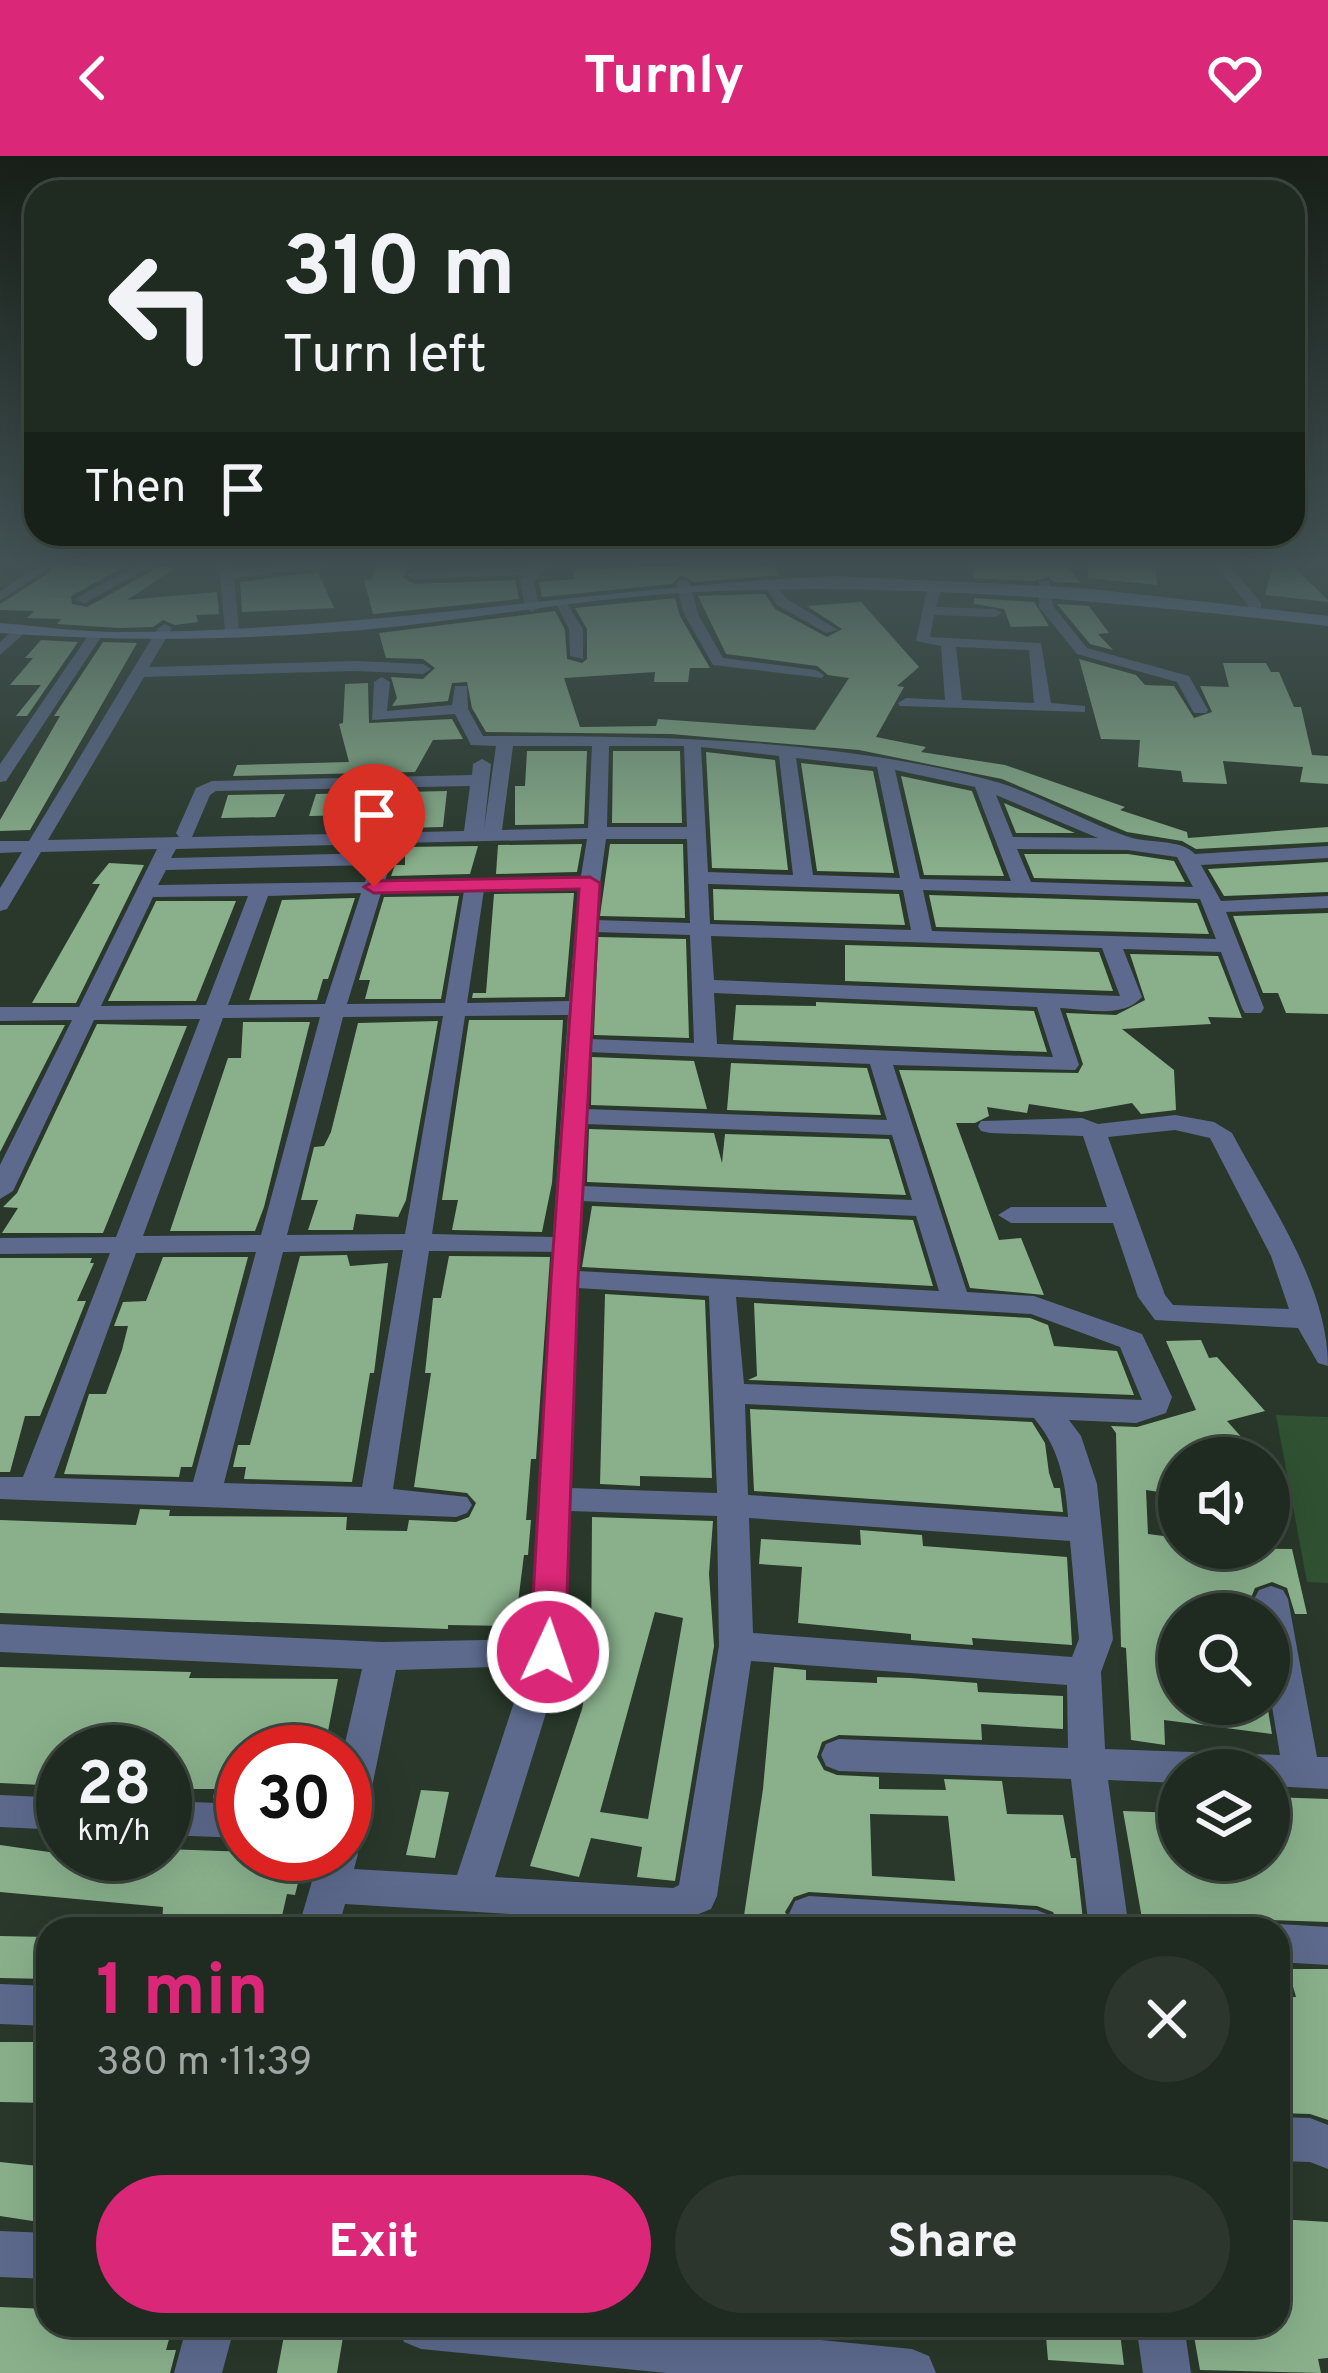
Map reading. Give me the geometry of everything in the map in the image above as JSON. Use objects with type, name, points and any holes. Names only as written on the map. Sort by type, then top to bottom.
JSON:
[{"type":"street","points":[[0,777],[74,665]]},
{"type":"street","points":[[0,905],[146,665]]},
{"type":"street","points":[[744,665],[816,675]]},
{"type":"street","points":[[944,709],[947,665]]},
{"type":"street","points":[[1038,665],[1043,708]]},
{"type":"street","points":[[1134,665],[1183,679],[1201,710]]},
{"type":"street","points":[[142,672],[334,666],[423,669]]},
{"type":"street","points":[[382,682],[378,717],[460,709]]},
{"type":"street","points":[[461,689],[460,709],[473,738],[496,742],[692,741],[885,763],[982,783],[1128,844]]},
{"type":"street","points":[[906,703],[944,709],[1079,709]]},
{"type":"street","points":[[0,741],[24,739]]},
{"type":"street","points":[[471,1892],[548,1652],[579,1008],[597,833],[601,740]]},
{"type":"street","points":[[692,741],[706,1051]]},
{"type":"street","points":[[488,834],[480,780],[496,742]]},
{"type":"street","points":[[488,834],[496,742]]},
{"type":"street","points":[[787,752],[804,882]]},
{"type":"street","points":[[885,763],[923,938]]},
{"type":"street","points":[[0,1191],[157,864],[202,792],[212,786],[480,780]]},
{"type":"street","points":[[982,783],[1023,887]]},
{"type":"street","points":[[0,848],[41,840],[694,833]]},
{"type":"street","points":[[157,864],[386,849],[488,834]]},
{"type":"street","points":[[177,838],[386,849]]},
{"type":"street","points":[[1005,843],[1180,849],[1191,860],[1211,900],[1253,1008]]},
{"type":"street","points":[[206,1492],[333,1012],[386,849]]},
{"type":"street","points":[[1191,860],[1328,852]]},
{"type":"street","points":[[699,878],[1023,887],[1325,908]]},
{"type":"street","points":[[146,891],[590,883]]},
{"type":"street","points":[[376,1499],[475,884]]},
{"type":"street","points":[[34,1489],[128,1245],[210,1012],[260,890]]},
{"type":"street","points":[[584,926],[1228,946]]},
{"type":"street","points":[[705,986],[1123,1004],[1131,1000],[1111,945]]},
{"type":"street","points":[[579,1045],[1067,1065],[1047,1003]]},
{"type":"street","points":[[0,1014],[579,1008]]},
{"type":"street","points":[[880,1060],[956,1301]]},
{"type":"street","points":[[576,1116],[902,1128]]},
{"type":"street","points":[[990,1126],[1082,1125],[1094,1132],[1171,1123],[1198,1124],[1220,1133],[1284,1256],[1307,1319],[1328,1356]]},
{"type":"street","points":[[1094,1132],[1152,1297],[1165,1314],[1307,1319]]},
{"type":"street","points":[[570,1193],[928,1209]]},
{"type":"street","points":[[1011,1215],[1123,1216]]},
{"type":"street","points":[[0,1246],[418,1242],[722,1290],[1050,1309],[1132,1341],[1157,1397],[1155,1406],[1136,1413],[730,1393]]},
{"type":"street","points":[[372,1876],[471,1892],[674,1906],[690,1903],[700,1889],[736,1646],[730,1393],[722,1290]]},
{"type":"street","points":[[1042,1408],[1076,1456],[1096,1639],[1084,1672],[1088,1766],[1107,1917]]},
{"type":"street","points":[[0,1488],[206,1492],[456,1505]]},
{"type":"street","points":[[553,1499],[730,1505],[1082,1530]]},
{"type":"street","points":[[0,1638],[382,1656],[548,1652]]},
{"type":"street","points":[[736,1646],[1084,1672]]},
{"type":"street","points":[[367,1725],[382,1656]]},
{"type":"street","points":[[1290,1716],[1299,1771]]},
{"type":"street","points":[[839,1755],[1158,1768]]},
{"type":"street","points":[[0,1811],[36,1813]]},
{"type":"street","points":[[321,1917],[332,1881]]},
{"type":"street","points":[[809,1914],[855,1917]]},
{"type":"street","points":[[1290,1944],[1328,1946]]},
{"type":"street","points":[[0,2004],[36,2006]]},
{"type":"street","points":[[1290,2139],[1328,2147]]},
{"type":"street","points":[[0,2254],[36,2256]]},
{"type":"street","points":[[198,2373],[208,2337]]},
{"type":"street","points":[[544,2337],[912,2373]]},
{"type":"street","points":[[1162,2337],[1167,2373]]},
{"type":"green space","points":[[1276,1415],[1328,1417],[1328,1583],[1307,1582],[1290,1490],[1290,1437],[1280,1437]]},
{"type":"building","points":[[27,665],[62,665],[27,716],[16,716],[41,685],[10,685]]},
{"type":"building","points":[[87,665],[124,665],[30,830],[0,831],[0,820],[60,716],[54,716]]},
{"type":"building","points":[[432,665],[709,665],[690,668],[688,682],[654,682],[655,672],[564,678],[580,727],[656,726],[658,719],[815,730],[849,678],[828,675],[813,665],[919,667],[897,686],[904,687],[876,737],[926,747],[921,752],[1005,765],[1125,807],[1120,810],[1187,832],[1188,838],[1328,827],[1328,842],[1196,849],[1182,841],[1127,832],[1002,779],[859,750],[671,734],[486,732],[472,708],[467,682],[452,683],[448,701],[392,706],[397,698],[391,677],[423,679],[435,668]]},
{"type":"building","points":[[1081,665],[1102,665],[1136,675],[1145,685],[1174,686],[1194,718],[1212,712],[1200,686],[1229,687],[1224,665],[1267,665],[1271,672],[1279,672],[1294,707],[1301,707],[1312,755],[1328,756],[1328,784],[1300,782],[1303,767],[1223,761],[1227,784],[1183,782],[1181,771],[1138,767],[1140,740],[1101,739]]},
{"type":"building","points":[[368,683],[369,723],[452,719],[463,739],[433,740],[415,772],[233,776],[237,765],[349,762],[339,724],[343,723],[345,684]]},
{"type":"building","points":[[527,751],[587,751],[584,824],[515,825],[515,786],[525,786]]},
{"type":"building","points":[[613,751],[680,751],[682,823],[612,823]]},
{"type":"building","points":[[706,752],[775,760],[788,870],[712,868]]},
{"type":"building","points":[[801,763],[873,771],[894,873],[817,871]]},
{"type":"building","points":[[901,776],[972,791],[1004,876],[924,875]]},
{"type":"building","points":[[447,791],[443,827],[404,828],[404,814],[309,816],[316,794]]},
{"type":"building","points":[[285,794],[275,817],[221,818],[228,795]]},
{"type":"building","points":[[1004,803],[1075,833],[1016,833]]},
{"type":"building","points":[[582,844],[577,872],[496,874],[498,845]]},
{"type":"building","points":[[610,844],[683,844],[685,918],[600,916]]},
{"type":"building","points":[[478,846],[470,874],[391,876],[395,865],[405,865],[405,847]]},
{"type":"building","points":[[1024,854],[1128,854],[1174,861],[1185,882],[1034,878]]},
{"type":"building","points":[[1328,862],[1328,892],[1224,896],[1208,869]]},
{"type":"building","points":[[109,863],[144,865],[76,1003],[32,1003],[100,884],[92,884]]},
{"type":"building","points":[[713,889],[899,894],[905,925],[714,920]]},
{"type":"building","points":[[574,893],[565,997],[472,998],[473,993],[486,993],[494,894]]},
{"type":"building","points":[[929,895],[1197,903],[1209,934],[936,927]]},
{"type":"building","points":[[459,896],[441,999],[365,999],[370,980],[359,980],[384,897]]},
{"type":"building","points":[[355,898],[317,1000],[249,1000],[282,900]]},
{"type":"building","points":[[156,901],[236,901],[196,1001],[108,1001]]},
{"type":"building","points":[[1328,913],[1328,1014],[1286,1013],[1278,993],[1263,993],[1233,916]]},
{"type":"building","points":[[598,937],[686,939],[689,1038],[594,1035]]},
{"type":"building","points":[[845,945],[1099,952],[1113,991],[845,981]]},
{"type":"building","points":[[1130,954],[1218,956],[1242,1018],[1208,1017],[1211,1024],[1122,1029],[1174,1070],[1176,1110],[1141,1114],[1132,1103],[1081,1112],[1029,1104],[1027,1113],[987,1107],[989,1116],[975,1123],[956,1123],[999,1240],[1021,1238],[1044,1295],[970,1288],[899,1070],[1078,1073],[1083,1064],[1066,1013],[1116,1015],[1145,1000]]},
{"type":"building","points":[[816,1002],[1034,1011],[1047,1052],[733,1040],[736,1005],[816,1006]]},
{"type":"building","points":[[469,1020],[563,1020],[552,1183],[542,1232],[452,1230],[458,1200],[442,1200]]},
{"type":"building","points":[[438,1021],[406,1200],[398,1217],[356,1214],[353,1230],[308,1230],[318,1200],[301,1200],[314,1147],[324,1146],[331,1132],[358,1023]]},
{"type":"building","points":[[243,1022],[310,1022],[264,1207],[255,1231],[170,1231],[228,1058],[241,1058]]},
{"type":"building","points":[[97,1024],[187,1026],[103,1233],[2,1233],[18,1208],[3,1207],[17,1193]]},
{"type":"building","points":[[0,1025],[65,1025],[0,1152]]},
{"type":"building","points":[[592,1057],[694,1061],[707,1109],[591,1105]]},
{"type":"building","points":[[731,1063],[867,1068],[881,1115],[727,1110]]},
{"type":"building","points":[[589,1129],[714,1133],[722,1163],[725,1134],[889,1139],[906,1195],[587,1182]]},
{"type":"building","points":[[592,1206],[913,1220],[933,1286],[582,1267]]},
{"type":"building","points":[[347,1255],[350,1266],[388,1263],[374,1373],[370,1373],[352,1482],[244,1479],[246,1467],[233,1467],[238,1445],[250,1445],[300,1256]]},
{"type":"building","points":[[449,1256],[550,1257],[536,1459],[531,1459],[526,1520],[531,1520],[528,1555],[524,1555],[515,1626],[448,1625],[448,1629],[0,1613],[0,1520],[136,1525],[140,1509],[170,1510],[169,1516],[347,1517],[346,1530],[407,1531],[409,1520],[456,1522],[469,1517],[476,1503],[467,1493],[414,1487],[431,1373],[425,1373],[433,1298],[441,1298]]},
{"type":"building","points":[[163,1257],[248,1257],[192,1467],[181,1467],[179,1477],[64,1474],[89,1394],[106,1394],[122,1350],[128,1326],[114,1326],[123,1302],[146,1301]]},
{"type":"building","points":[[0,1258],[92,1258],[90,1263],[94,1263],[77,1301],[86,1301],[40,1416],[25,1416],[10,1472],[0,1472]]},
{"type":"building","points":[[605,1294],[705,1300],[712,1478],[640,1476],[640,1486],[600,1484]]},
{"type":"building","points":[[754,1303],[1030,1318],[1048,1325],[1054,1346],[1117,1351],[1134,1395],[748,1380],[757,1376]]},
{"type":"building","points":[[1201,1340],[1209,1358],[1217,1357],[1265,1411],[1227,1421],[1241,1437],[1158,1437],[1158,1492],[1146,1490],[1148,1534],[1158,1535],[1158,1569],[1290,1569],[1292,1549],[1307,1614],[1295,1614],[1287,1588],[1272,1582],[1253,1593],[1158,1593],[1158,1725],[1164,1725],[1165,1745],[1131,1740],[1126,1648],[1121,1647],[1116,1433],[1111,1426],[1137,1427],[1196,1410],[1166,1341]]},
{"type":"building","points":[[750,1409],[1032,1422],[1045,1443],[1049,1473],[1054,1488],[1060,1488],[1063,1512],[754,1491]]},
{"type":"building","points":[[592,1517],[713,1521],[709,1574],[714,1646],[675,1881],[637,1877],[642,1847],[591,1838],[579,1877],[530,1866],[582,1709],[591,1663]],"holes":[[[655,1612],[683,1618],[648,1819],[600,1812]]]},
{"type":"building","points":[[860,1530],[922,1535],[923,1546],[1067,1557],[1072,1645],[972,1638],[973,1645],[798,1623],[802,1567],[759,1564],[761,1539],[861,1545]]},
{"type":"building","points":[[0,1667],[191,1672],[189,1678],[338,1679],[329,1725],[216,1725],[216,1798],[215,1789],[192,1789],[192,1725],[36,1725],[36,1785],[0,1783]]},
{"type":"building","points":[[774,1667],[806,1670],[806,1680],[877,1683],[877,1677],[910,1678],[977,1683],[978,1692],[1063,1696],[1063,1729],[981,1724],[982,1740],[839,1735],[822,1742],[817,1757],[824,1770],[837,1775],[879,1777],[879,1789],[946,1790],[944,1779],[1002,1781],[1007,1814],[1063,1815],[1071,1858],[1076,1858],[1083,1917],[1056,1917],[1037,1906],[809,1892],[794,1897],[785,1912],[788,1917],[744,1917],[763,1789]],"holes":[[[870,1814],[948,1816],[955,1881],[872,1876]]]},
{"type":"building","points":[[1203,1725],[1270,1725],[1272,1734]]},
{"type":"building","points":[[421,1790],[449,1792],[435,1858],[406,1855]]},
{"type":"building","points":[[1290,1798],[1328,1799],[1328,1922],[1290,1921],[1290,1917],[1142,1917],[1123,1811],[1158,1812],[1158,1881],[1290,1881]]},
{"type":"building","points":[[0,1845],[36,1850],[36,1881],[192,1881],[192,1850],[216,1851],[216,1881],[298,1881],[295,1895],[287,1894],[282,1917],[163,1917],[163,1907],[0,1892]]},
{"type":"building","points":[[0,1936],[36,1937],[36,1979],[0,1978]]},
{"type":"building","points":[[1290,1969],[1328,1969],[1328,2120],[1290,2113],[1290,1997],[1296,1997]]},
{"type":"building","points":[[0,2042],[36,2042],[36,2103],[0,2102]]},
{"type":"building","points":[[0,2162],[36,2166],[36,2222],[0,2216]]},
{"type":"building","points":[[1290,2220],[1328,2222],[1328,2358],[1318,2359],[1321,2373],[1200,2370],[1194,2337],[1290,2337]]},
{"type":"building","points":[[0,2307],[36,2308],[36,2337],[170,2337],[166,2350],[176,2350],[170,2373],[0,2373]]},
{"type":"building","points":[[284,2337],[343,2337],[337,2373],[277,2373]]},
{"type":"building","points":[[1046,2337],[1120,2337],[1124,2365],[1048,2360]]},
{"type":"route","points":[[374,887],[590,883],[564,1279],[548,1652]]}]
